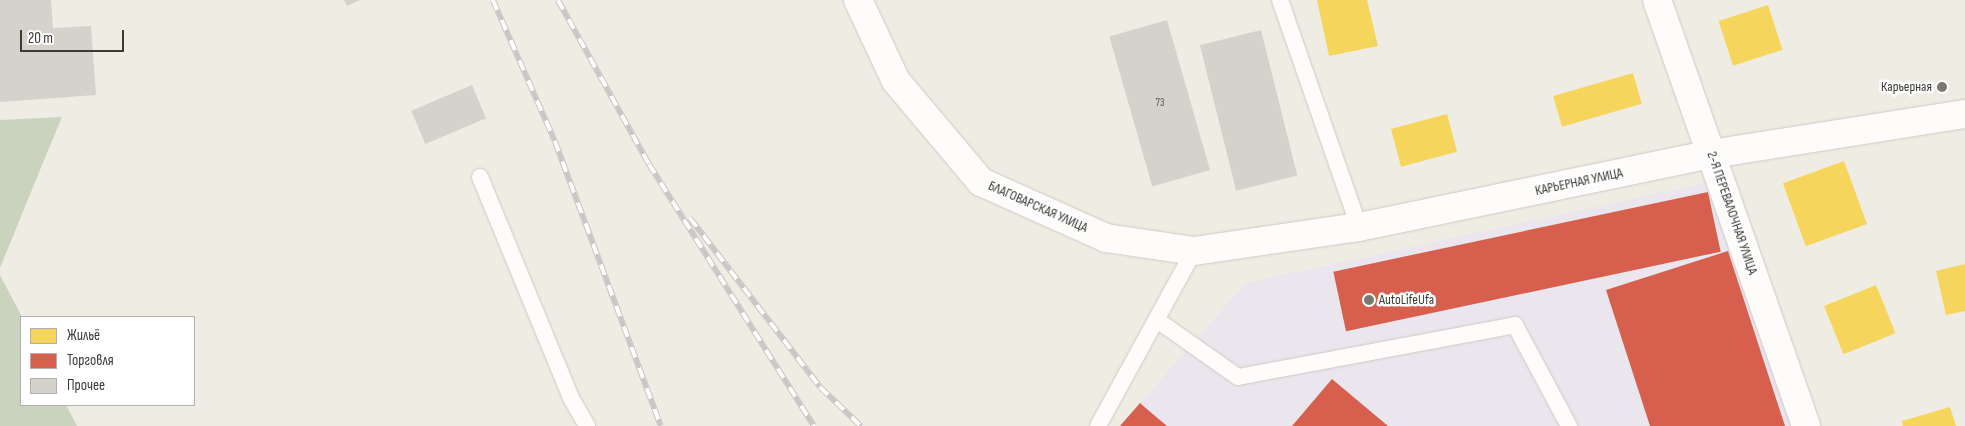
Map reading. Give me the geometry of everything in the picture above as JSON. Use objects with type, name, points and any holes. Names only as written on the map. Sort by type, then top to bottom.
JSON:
[{"type":"street","name":"БЛАГОВАРСКАЯ УЛИЦА","points":[[858,0],[896,81],[980,182],[1106,238],[1194,251]]},
{"type":"street","name":"2-Я ПЕРЕВАЛОЧНАЯ УЛИЦА","points":[[1657,0],[1806,426]]},
{"type":"street","name":"КАРЬЕРНАЯ УЛИЦА","points":[[1194,251],[1359,227],[1712,154],[1965,114]]},
{"type":"lane","points":[[1280,0],[1359,227]]},
{"type":"lane","points":[[480,177],[570,398],[588,426]]},
{"type":"lane","points":[[1098,426],[1194,251]]},
{"type":"lane","points":[[1157,320],[1238,378],[1514,325],[1569,426]]},
{"type":"shaded area","points":[[1710,182],[1792,426],[1120,426],[1246,283]]},
{"type":"green space","points":[[62,117],[42,165],[0,268],[0,120]]},
{"type":"green space","points":[[0,275],[21,316],[20,406],[67,406],[77,426],[0,426]]},
{"type":"building: Жильё","points":[[1317,0],[1367,0],[1378,46],[1329,56]]},
{"type":"building: Жильё","points":[[1768,5],[1783,50],[1733,66],[1719,21]]},
{"type":"building: Жильё","points":[[1633,73],[1642,104],[1562,127],[1553,96]]},
{"type":"building: Жильё","points":[[1447,114],[1457,152],[1401,167],[1391,129]]},
{"type":"building: Жильё","points":[[1844,161],[1867,224],[1806,246],[1783,183]]},
{"type":"building: Жильё","points":[[1965,264],[1965,311],[1946,315],[1936,271]]},
{"type":"building: Жильё","points":[[1876,285],[1895,333],[1844,354],[1824,306]]},
{"type":"building: Жильё","points":[[1950,407],[1956,426],[1903,426],[1902,421]]},
{"type":"building: Торговля","points":[[1708,192],[1721,252],[1346,331],[1333,272]]},
{"type":"building: Торговля","points":[[1728,251],[1785,426],[1650,426],[1606,290]]},
{"type":"building: Торговля","points":[[1332,379],[1388,426],[1292,426]]},
{"type":"building: Торговля","points":[[1140,403],[1148,410],[1167,426],[1120,426]]},
{"type":"building: Прочее","points":[[0,0],[51,0],[53,28],[91,26],[96,95],[0,102]]},
{"type":"building: Прочее","points":[[344,0],[360,0],[347,6]]},
{"type":"building: Прочее","points":[[1167,20],[1210,170],[1152,186],[1109,37]]},
{"type":"building: Прочее","points":[[1261,30],[1297,176],[1236,191],[1200,45]]},
{"type":"building: Прочее","points":[[472,85],[486,118],[425,144],[411,111]]},
{"type":"railway","points":[[493,0],[555,141],[661,426]]},
{"type":"railway","points":[[558,0],[649,164],[814,426]]},
{"type":"railway","points":[[690,218],[820,387],[861,426]]},
{"type":"place","name":"Карьерная","points":[[1942,87]]},
{"type":"place","name":"AutoLifeUfa","points":[[1369,300]]}]
